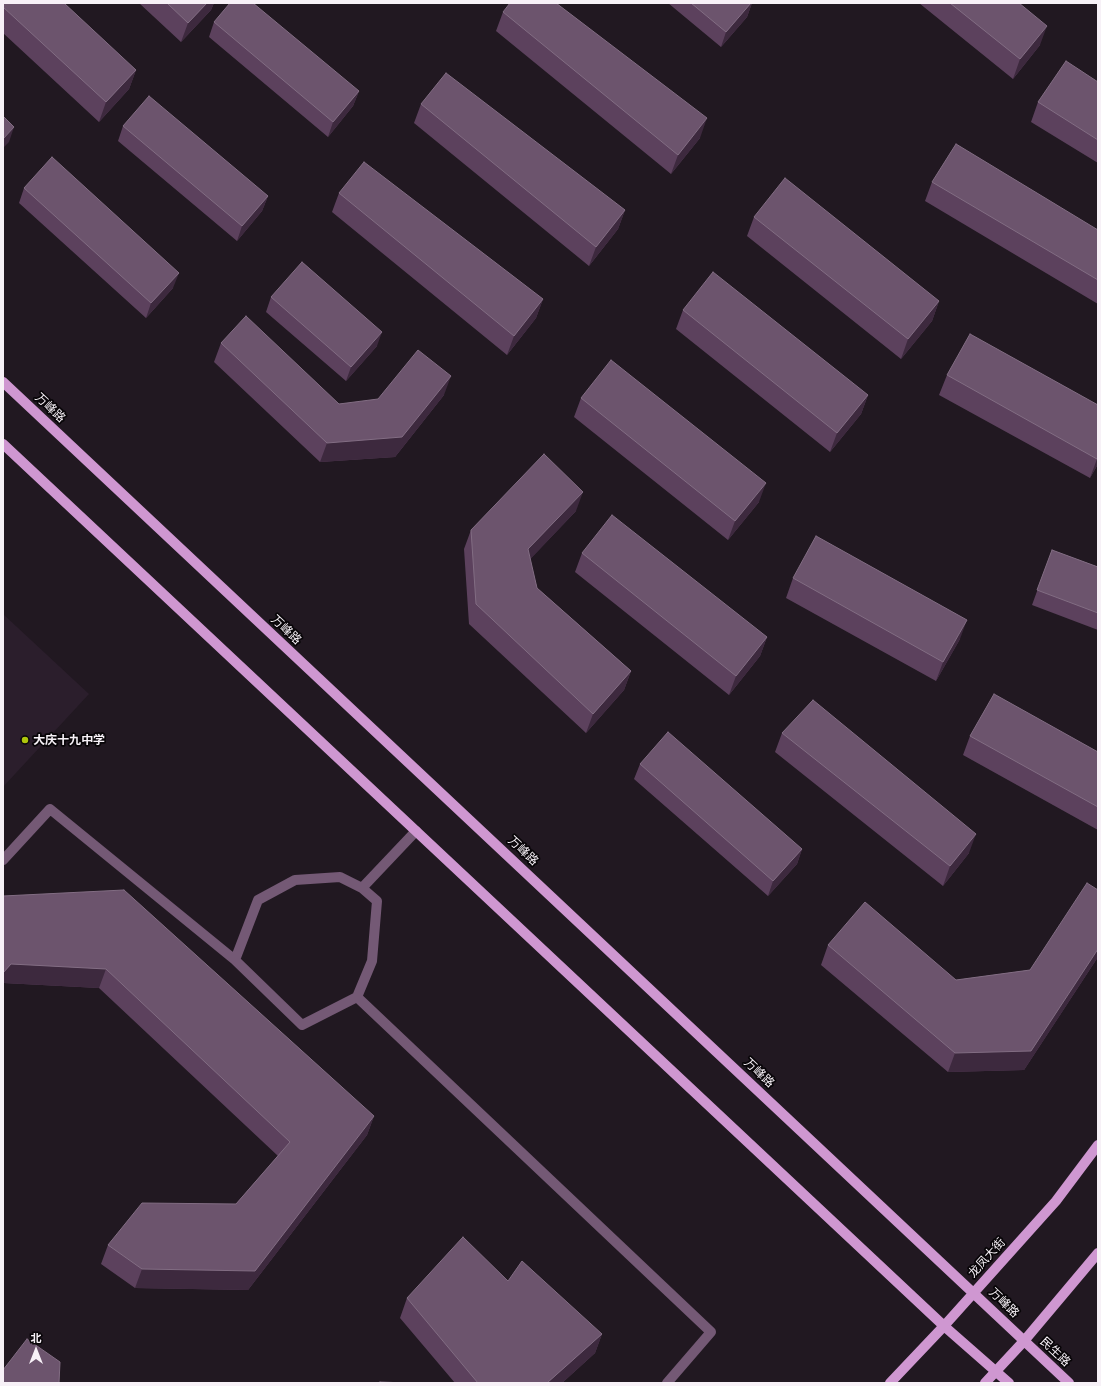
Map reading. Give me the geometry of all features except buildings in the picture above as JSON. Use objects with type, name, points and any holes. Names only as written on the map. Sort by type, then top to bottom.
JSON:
[{"type":"main road","name":"万峰路","points":[[3,382],[974,1292],[1024,1341]]},
{"type":"main road","points":[[3,444],[944,1326],[1008,1383]]},
{"type":"main road","name":"龙凤大街","points":[[890,1383],[944,1326],[1056,1201],[1098,1145]]},
{"type":"main road","points":[[985,1383],[1024,1341],[1098,1253]]},
{"type":"main road","name":"民生路","points":[[1024,1341],[1070,1383]]},
{"type":"lane","points":[[3,860],[50,809],[236,960],[302,1025],[357,997],[372,961],[377,901],[362,888],[340,877],[295,880],[258,900],[236,960]]},
{"type":"lane","points":[[362,888],[416,831]]},
{"type":"lane","points":[[357,997],[711,1332],[666,1383]]},
{"type":"shaded area","name":"大庆十九中学","points":[[3,614],[89,694],[3,787]]},
{"type":"place","name":"大庆十九中学","points":[[25,740]]}]
